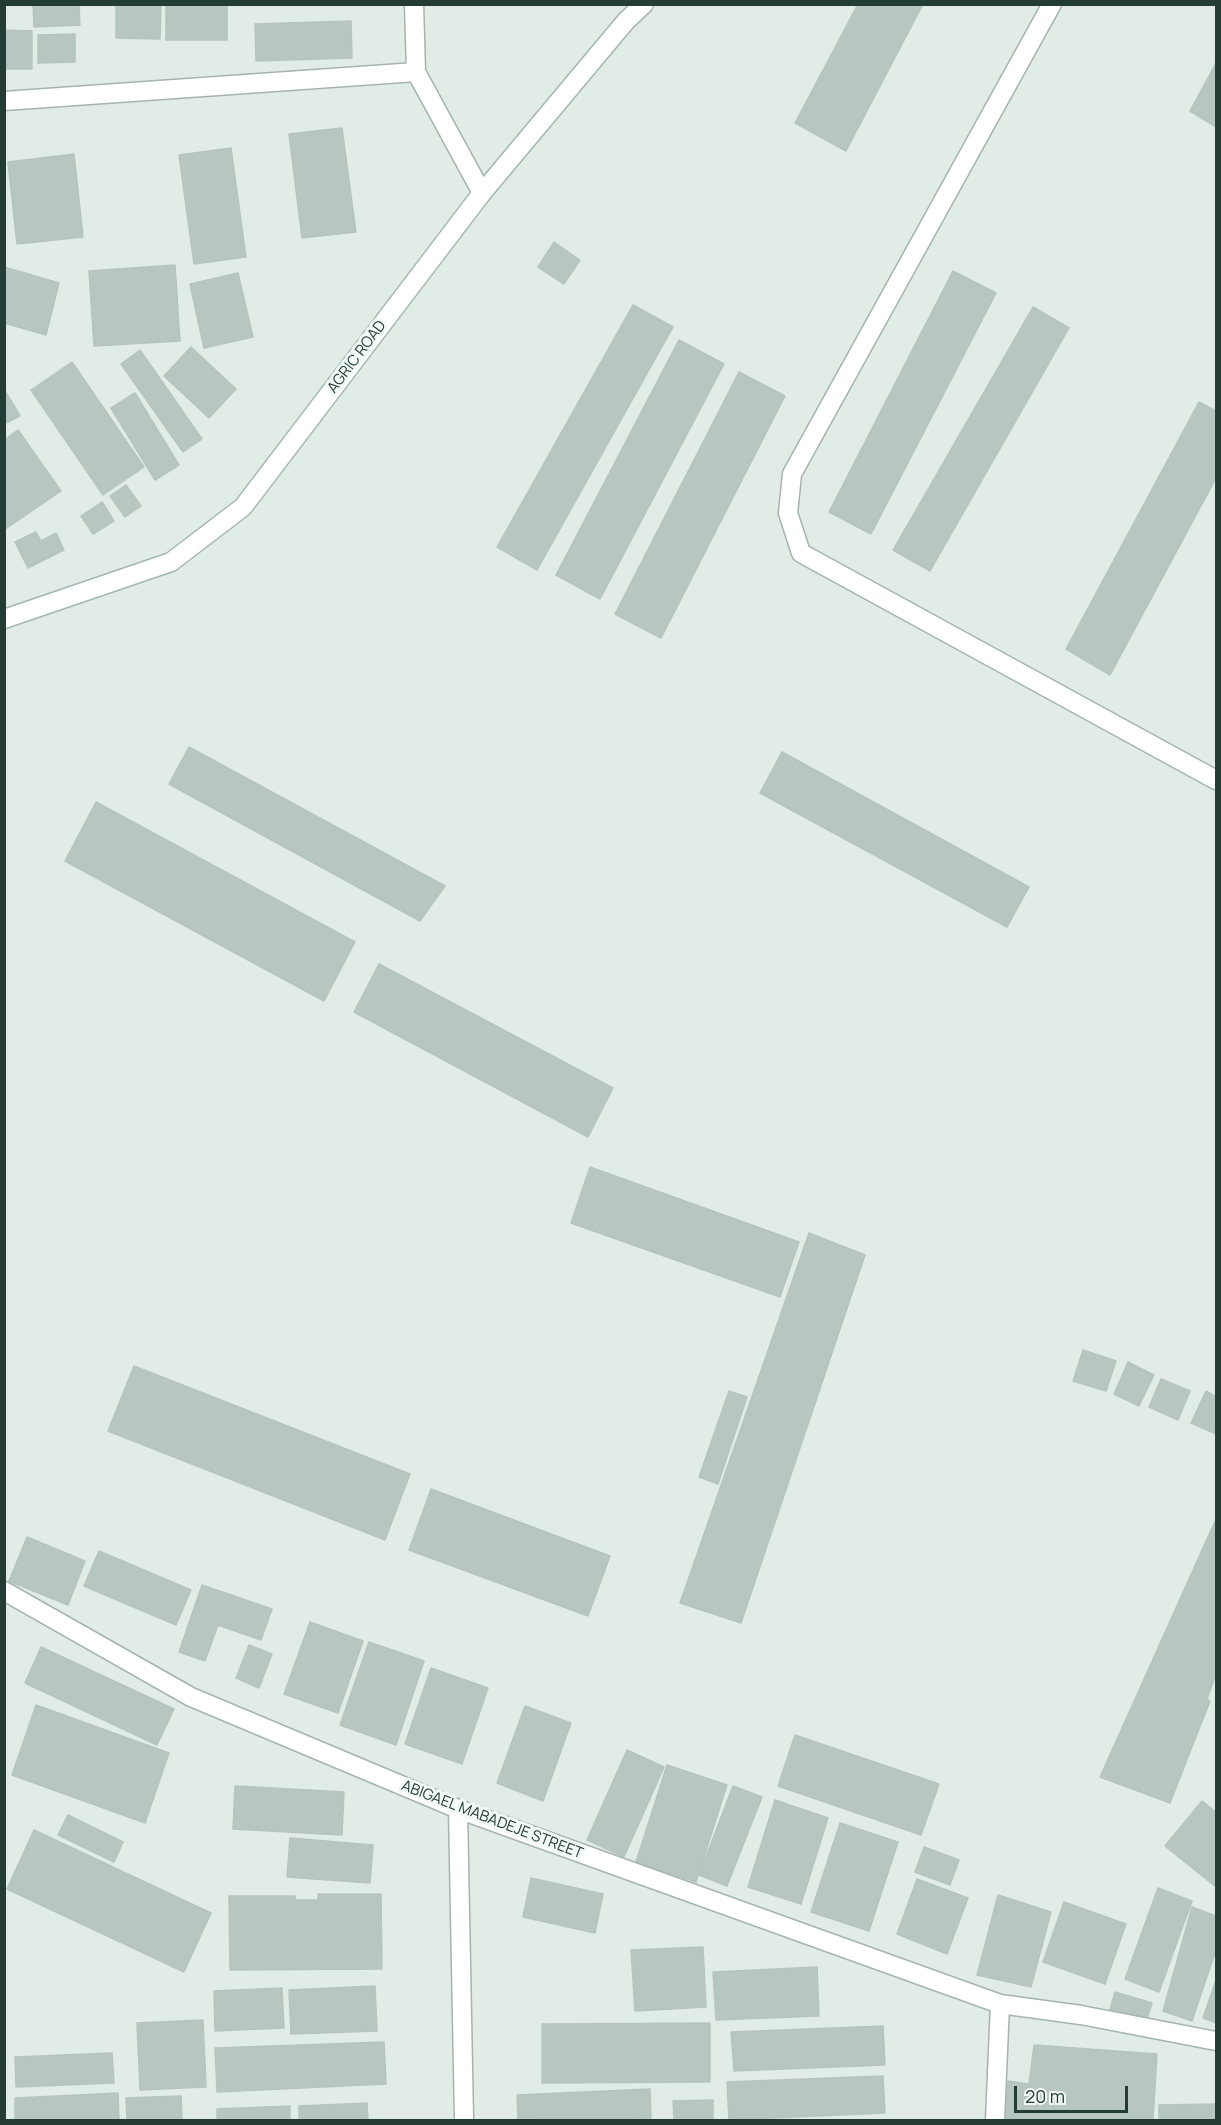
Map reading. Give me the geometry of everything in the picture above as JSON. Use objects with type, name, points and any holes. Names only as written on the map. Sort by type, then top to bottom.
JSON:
[{"type":"street","points":[[414,4],[416,72],[482,193]]},
{"type":"street","name":"AGRIC ROAD","points":[[4,619],[171,562],[243,507],[482,193],[626,21],[644,4]]},
{"type":"street","points":[[1052,4],[792,474],[788,513],[801,553],[1216,780]]},
{"type":"street","points":[[4,101],[416,72]]},
{"type":"street","name":"ABIGAEL MABADEJE STREET","points":[[4,1591],[191,1697],[458,1809],[1000,2004],[1081,2015],[1216,2041]]},
{"type":"street","points":[[458,1809],[464,2121]]},
{"type":"street","points":[[995,2121],[1000,2004]]},
{"type":"building","points":[[33,4],[79,4],[80,25],[34,27]]},
{"type":"building","points":[[116,4],[161,4],[160,39],[116,38]]},
{"type":"building","points":[[166,4],[227,4],[227,40],[166,40]]},
{"type":"building","points":[[858,4],[923,4],[846,151],[795,123]]},
{"type":"building","points":[[351,21],[352,58],[256,61],[255,24]]},
{"type":"building","points":[[4,30],[32,31],[32,69],[4,69]]},
{"type":"building","points":[[75,34],[75,62],[38,63],[38,35]]},
{"type":"building","points":[[1216,63],[1216,127],[1190,111]]},
{"type":"building","points":[[342,128],[356,232],[302,238],[289,134]]},
{"type":"building","points":[[231,148],[246,257],[194,264],[179,155]]},
{"type":"building","points":[[74,154],[83,237],[17,244],[8,162]]},
{"type":"building","points":[[554,242],[580,260],[564,284],[538,267]]},
{"type":"building","points":[[175,265],[180,341],[94,346],[89,271]]},
{"type":"building","points":[[4,267],[59,283],[46,335],[4,323]]},
{"type":"building","points":[[953,271],[996,293],[871,534],[829,512]]},
{"type":"building","points":[[238,273],[253,337],[204,348],[190,284]]},
{"type":"building","points":[[633,305],[673,327],[537,570],[497,547]]},
{"type":"building","points":[[1033,307],[1069,328],[930,571],[893,550]]},
{"type":"building","points":[[679,340],[724,364],[600,599],[556,575]]},
{"type":"building","points":[[191,347],[236,389],[209,418],[164,376]]},
{"type":"building","points":[[140,350],[202,439],[183,452],[121,364]]},
{"type":"building","points":[[72,362],[144,467],[103,495],[31,390]]},
{"type":"building","points":[[739,372],[785,396],[661,638],[615,614]]},
{"type":"building","points":[[4,389],[20,416],[4,424]]},
{"type":"building","points":[[135,393],[179,465],[155,480],[111,408]]},
{"type":"building","points":[[1199,402],[1216,411],[1216,478],[1110,675],[1066,649]]},
{"type":"building","points":[[18,430],[61,491],[4,530],[4,440]]},
{"type":"building","points":[[126,485],[141,506],[125,517],[110,496]]},
{"type":"building","points":[[102,502],[114,521],[93,534],[81,516]]},
{"type":"building","points":[[36,532],[41,541],[56,533],[64,550],[28,568],[15,542]]},
{"type":"building","points":[[189,747],[445,886],[420,921],[169,784]]},
{"type":"building","points":[[782,752],[1029,887],[1007,927],[760,793]]},
{"type":"building","points":[[96,802],[355,942],[324,1001],[65,861]]},
{"type":"building","points":[[379,964],[613,1088],[588,1137],[354,1012]]},
{"type":"building","points":[[590,1167],[799,1242],[780,1297],[571,1223]]},
{"type":"building","points":[[809,1233],[865,1255],[741,1623],[680,1603]]},
{"type":"building","points":[[1083,1350],[1116,1361],[1106,1391],[1073,1381]]},
{"type":"building","points":[[1128,1362],[1154,1375],[1139,1406],[1114,1394]]},
{"type":"building","points":[[134,1366],[410,1474],[385,1540],[108,1431]]},
{"type":"building","points":[[1161,1379],[1190,1391],[1178,1420],[1149,1407]]},
{"type":"building","points":[[729,1391],[747,1397],[718,1484],[699,1477]]},
{"type":"building","points":[[1206,1391],[1216,1397],[1216,1434],[1191,1423]]},
{"type":"building","points":[[431,1489],[610,1556],[588,1616],[409,1550]]},
{"type":"building","points":[[1216,1519],[1216,1674],[1207,1699],[1210,1701],[1170,1803],[1100,1777]]},
{"type":"building","points":[[27,1537],[85,1561],[68,1605],[9,1581]]},
{"type":"building","points":[[99,1551],[191,1590],[176,1625],[84,1586]]},
{"type":"building","points":[[202,1585],[272,1609],[261,1640],[218,1625],[205,1661],[179,1652]]},
{"type":"building","points":[[310,1622],[363,1641],[338,1713],[284,1694]]},
{"type":"building","points":[[369,1642],[424,1661],[396,1745],[340,1725]]},
{"type":"building","points":[[249,1645],[272,1654],[259,1688],[236,1678]]},
{"type":"building","points":[[41,1647],[174,1709],[157,1745],[25,1683]]},
{"type":"building","points":[[431,1668],[488,1688],[462,1764],[405,1744]]},
{"type":"building","points":[[36,1705],[169,1753],[145,1823],[12,1775]]},
{"type":"building","points":[[525,1706],[571,1723],[543,1801],[497,1783]]},
{"type":"building","points":[[795,1735],[939,1784],[921,1835],[778,1786]]},
{"type":"building","points":[[627,1750],[664,1767],[624,1857],[587,1840]]},
{"type":"building","points":[[667,1765],[727,1785],[696,1882],[636,1862]]},
{"type":"building","points":[[235,1786],[344,1792],[342,1835],[233,1829]]},
{"type":"building","points":[[733,1786],[762,1797],[727,1886],[699,1875]]},
{"type":"building","points":[[775,1800],[828,1818],[801,1904],[748,1887]]},
{"type":"building","points":[[1202,1801],[1216,1812],[1216,1887],[1165,1846]]},
{"type":"building","points":[[68,1815],[123,1842],[114,1862],[58,1835]]},
{"type":"building","points":[[840,1823],[898,1842],[869,1931],[811,1912]]},
{"type":"building","points":[[34,1830],[211,1913],[184,1972],[7,1889]]},
{"type":"building","points":[[290,1838],[373,1845],[370,1883],[287,1877]]},
{"type":"building","points":[[924,1847],[959,1860],[950,1885],[915,1872]]},
{"type":"building","points":[[531,1878],[603,1894],[595,1933],[523,1917]]},
{"type":"building","points":[[917,1879],[968,1898],[947,1954],[897,1934]]},
{"type":"building","points":[[1158,1888],[1192,1901],[1159,1992],[1125,1979]]},
{"type":"building","points":[[318,1894],[381,1894],[382,1969],[230,1970],[229,1896],[295,1896],[295,1900],[318,1900]]},
{"type":"building","points":[[998,1895],[1051,1912],[1031,1987],[977,1975]]},
{"type":"building","points":[[1064,1902],[1126,1924],[1105,1984],[1043,1962]]},
{"type":"building","points":[[1192,1907],[1216,1916],[1216,1950],[1192,2021],[1163,2011]]},
{"type":"building","points":[[703,1947],[706,2007],[635,2011],[631,1950]]},
{"type":"building","points":[[817,1967],[819,2016],[716,2020],[713,1972]]},
{"type":"building","points":[[1216,1980],[1216,2023],[1203,2018]]},
{"type":"building","points":[[375,1986],[377,2031],[291,2034],[289,1990]]},
{"type":"building","points":[[282,1988],[284,2028],[215,2031],[214,1991]]},
{"type":"building","points":[[1115,1992],[1152,2003],[1146,2023],[1109,2013]]},
{"type":"building","points":[[203,2020],[206,2087],[140,2090],[137,2023]]},
{"type":"building","points":[[710,2023],[710,2082],[542,2083],[542,2024]]},
{"type":"building","points":[[883,2026],[885,2065],[734,2071],[731,2032]]},
{"type":"building","points":[[384,2042],[386,2084],[217,2092],[215,2048]]},
{"type":"building","points":[[1034,2045],[1157,2054],[1153,2120],[1003,2120],[1008,2081],[1029,2084]]},
{"type":"building","points":[[112,2053],[114,2083],[16,2087],[15,2057]]},
{"type":"building","points":[[883,2076],[885,2113],[729,2120],[727,2082]]},
{"type":"building","points":[[650,2089],[651,2118],[518,2120],[517,2095]]},
{"type":"building","points":[[118,2093],[119,2120],[15,2120],[15,2098]]},
{"type":"building","points":[[181,2096],[182,2120],[127,2120],[126,2098]]},
{"type":"building","points":[[713,2100],[713,2120],[674,2120],[673,2101]]},
{"type":"building","points":[[367,2103],[368,2120],[299,2120],[299,2106]]},
{"type":"building","points":[[1216,2104],[1216,2120],[1159,2120],[1159,2105]]},
{"type":"building","points":[[290,2106],[290,2120],[217,2120],[217,2109]]}]
